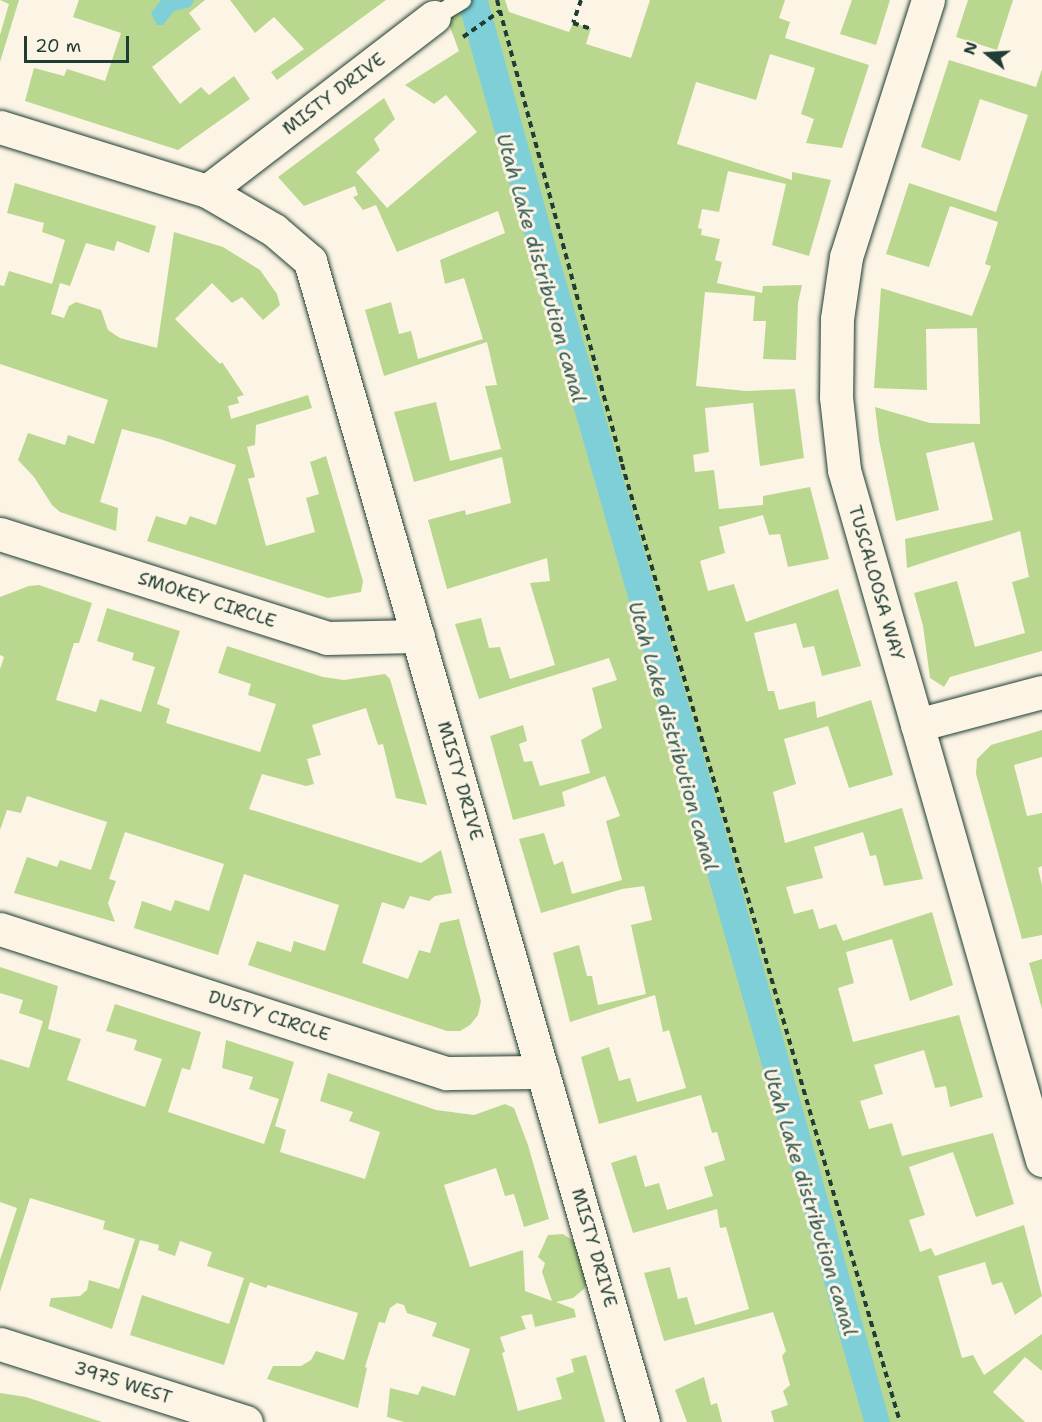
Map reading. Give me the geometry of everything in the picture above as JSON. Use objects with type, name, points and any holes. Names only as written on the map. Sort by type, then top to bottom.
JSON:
[{"type":"street","name":"TUSCALOOSA WAY","points":[[927,0],[846,256],[837,319],[834,369],[844,470],[1042,1160]]},
{"type":"street","name":"MISTY DRIVE","points":[[207,191],[434,17]]},
{"type":"street","name":"MISTY DRIVE","points":[[0,127],[207,191],[274,230],[310,261],[643,1422]]},
{"type":"street","name":"SMOKEY CIRCLE","points":[[0,534],[327,638],[418,636]]},
{"type":"street","points":[[917,725],[1042,692]]},
{"type":"street","name":"DUSTY CIRCLE","points":[[0,929],[446,1073],[543,1072]]},
{"type":"street","name":"3975 WEST","points":[[0,1344],[246,1422]]},
{"type":"lane","name":"MISTY DRIVE","points":[[434,17],[462,0]]},
{"type":"path","points":[[497,0],[622,464],[900,1422]]},
{"type":"path","points":[[581,0],[573,23],[591,29]]},
{"type":"path","points":[[457,41],[500,11]]},
{"type":"green space","points":[[0,0],[19,0],[0,62],[0,35],[9,4]]},
{"type":"green space","points":[[79,0],[205,0],[189,13],[201,29],[152,67],[180,104],[201,87],[209,95],[234,76],[250,99],[178,150],[25,101],[34,68],[64,76],[67,69],[105,81],[121,33],[73,17]]},
{"type":"green space","points":[[230,0],[386,0],[277,80],[271,72],[304,49],[274,17],[255,33]]},
{"type":"green space","points":[[440,0],[505,0],[509,12],[569,32],[573,23],[591,28],[586,44],[631,58],[650,0],[785,0],[779,18],[790,22],[785,38],[869,65],[842,148],[806,143],[814,119],[801,114],[815,68],[770,54],[756,100],[696,82],[677,144],[792,180],[792,172],[831,180],[809,256],[772,245],[786,184],[728,171],[719,212],[702,209],[698,228],[702,229],[701,235],[720,239],[715,260],[722,262],[717,283],[762,293],[763,286],[802,285],[798,303],[796,360],[763,359],[766,321],[753,321],[755,296],[705,292],[696,386],[746,391],[795,389],[804,458],[760,466],[753,403],[705,408],[709,452],[693,455],[695,472],[714,470],[719,509],[763,505],[763,496],[810,487],[829,559],[788,567],[780,534],[769,535],[763,515],[719,527],[725,553],[700,561],[708,591],[734,584],[746,622],[838,589],[861,666],[822,676],[814,646],[803,648],[796,623],[754,633],[768,691],[774,691],[779,710],[815,701],[817,718],[871,700],[893,775],[849,788],[828,726],[784,739],[796,784],[773,792],[785,843],[902,808],[923,879],[884,886],[876,855],[870,856],[863,832],[814,847],[823,878],[786,887],[794,914],[813,909],[819,929],[836,924],[843,941],[932,912],[953,985],[910,1001],[892,939],[846,952],[854,983],[838,988],[853,1042],[959,1015],[983,1097],[950,1107],[946,1086],[935,1088],[924,1050],[874,1065],[883,1094],[860,1101],[869,1129],[892,1123],[902,1156],[993,1133],[1014,1204],[976,1217],[953,1152],[909,1167],[925,1215],[909,1220],[920,1252],[931,1248],[935,1256],[1024,1225],[1042,1296],[1015,1315],[1002,1282],[992,1285],[985,1262],[938,1276],[962,1358],[973,1355],[984,1375],[1042,1334],[1042,1371],[1025,1357],[993,1392],[1025,1422],[774,1422],[771,1411],[788,1405],[783,1391],[790,1385],[782,1356],[786,1351],[773,1312],[664,1341],[644,1273],[670,1267],[678,1299],[687,1297],[695,1325],[749,1309],[726,1227],[720,1228],[717,1209],[633,1233],[611,1163],[636,1155],[645,1187],[659,1183],[667,1210],[713,1196],[704,1167],[725,1160],[717,1132],[712,1133],[701,1095],[599,1124],[581,1057],[609,1047],[619,1081],[630,1078],[637,1102],[686,1088],[669,1030],[663,1032],[655,995],[570,1022],[553,953],[579,945],[587,976],[592,976],[598,1005],[646,994],[631,925],[652,920],[644,886],[622,889],[541,913],[519,839],[544,833],[554,865],[563,861],[572,894],[622,880],[606,821],[620,816],[605,776],[562,792],[565,806],[513,820],[490,736],[523,725],[527,741],[519,744],[524,762],[532,761],[540,786],[590,773],[581,740],[602,728],[592,688],[617,680],[609,658],[479,699],[455,624],[481,618],[489,648],[500,647],[510,679],[555,665],[530,583],[550,581],[547,558],[447,589],[428,520],[465,510],[466,515],[511,503],[502,457],[414,482],[394,412],[436,402],[450,461],[501,449],[485,386],[497,385],[487,342],[384,376],[365,310],[391,302],[399,334],[411,331],[418,359],[483,339],[464,278],[445,284],[440,260],[505,233],[498,211],[397,252],[376,205],[363,210],[353,197],[358,195],[355,186],[304,206],[278,177],[384,98],[395,119],[374,139],[380,150],[356,172],[387,208],[477,132],[446,95],[434,104],[405,85],[459,51]]},
{"type":"green space","points":[[852,0],[890,0],[876,45],[840,34]]},
{"type":"green space","points":[[968,0],[1013,0],[997,50],[956,37]]},
{"type":"green space","points":[[949,60],[1036,87],[1042,69],[1042,651],[950,677],[944,687],[930,678],[923,626],[914,593],[957,581],[975,647],[1025,633],[1012,582],[1029,577],[1020,531],[907,568],[905,539],[993,520],[974,442],[926,453],[939,510],[896,521],[879,440],[875,407],[930,423],[980,424],[977,328],[926,329],[927,390],[874,388],[881,288],[972,316],[991,266],[985,264],[998,222],[950,206],[929,267],[886,254],[909,183],[996,212],[1028,115],[980,99],[960,161],[921,147]]},
{"type":"green space","points":[[15,183],[156,226],[149,253],[117,241],[114,251],[86,243],[70,286],[60,283],[51,314],[64,318],[69,306],[76,302],[101,310],[108,330],[120,338],[157,348],[174,232],[223,247],[260,270],[277,294],[280,305],[263,320],[242,297],[232,303],[212,283],[175,319],[220,364],[222,362],[244,395],[237,397],[239,403],[228,406],[231,419],[308,395],[312,408],[256,425],[255,445],[247,447],[255,477],[248,479],[266,546],[315,532],[306,498],[319,494],[310,462],[326,456],[363,581],[361,592],[328,598],[147,541],[156,516],[186,525],[190,516],[216,525],[236,465],[160,439],[122,429],[100,502],[118,508],[116,531],[60,512],[52,505],[34,477],[18,460],[28,433],[65,445],[68,435],[94,444],[108,400],[0,364],[0,285],[4,286],[9,271],[52,284],[65,240],[42,232],[44,223],[7,213]]},
{"type":"green space","points":[[39,585],[92,603],[79,643],[74,643],[56,700],[96,712],[100,699],[141,712],[155,667],[132,660],[134,653],[97,641],[107,608],[180,631],[157,704],[170,709],[166,723],[260,752],[276,704],[248,695],[251,684],[218,673],[227,646],[323,677],[344,680],[385,674],[390,679],[427,805],[396,798],[383,744],[378,745],[366,708],[312,725],[321,755],[307,759],[314,784],[306,786],[262,774],[249,809],[421,863],[441,850],[452,893],[435,896],[429,901],[410,896],[404,909],[382,902],[362,963],[408,979],[419,950],[430,953],[440,923],[459,919],[481,1001],[478,1015],[470,1025],[460,1031],[447,1031],[248,965],[257,941],[291,952],[294,941],[325,951],[339,905],[244,874],[218,955],[134,928],[142,901],[171,911],[175,900],[209,911],[224,864],[125,832],[109,879],[116,881],[108,903],[115,922],[14,893],[27,857],[57,867],[60,860],[91,870],[107,822],[27,796],[21,813],[7,810],[0,830],[0,669],[4,657],[0,655],[0,597],[29,586]]},
{"type":"green space","points":[[1042,730],[1042,757],[1014,765],[1027,816],[1042,813],[1042,866],[1038,868],[1042,885],[1042,935],[1022,939],[976,774],[977,759],[991,745]]},
{"type":"green space","points":[[1042,959],[1042,1009],[1029,963]]},
{"type":"green space","points":[[0,967],[58,986],[48,1029],[81,1039],[67,1080],[145,1107],[162,1059],[134,1050],[137,1040],[106,1031],[115,1004],[201,1032],[190,1070],[182,1068],[168,1112],[264,1144],[279,1099],[249,1089],[253,1077],[222,1068],[226,1040],[294,1062],[275,1126],[286,1130],[280,1152],[365,1179],[380,1132],[349,1121],[353,1112],[320,1101],[328,1073],[436,1110],[474,1115],[505,1104],[514,1108],[528,1145],[549,1219],[524,1227],[514,1194],[505,1196],[496,1168],[444,1185],[470,1267],[523,1250],[525,1291],[552,1301],[542,1272],[545,1263],[538,1257],[548,1235],[563,1234],[581,1246],[589,1278],[584,1289],[573,1298],[556,1302],[574,1309],[576,1317],[535,1327],[532,1314],[521,1316],[526,1329],[500,1337],[505,1352],[502,1353],[518,1411],[562,1399],[556,1378],[574,1372],[571,1359],[586,1355],[605,1422],[404,1422],[387,1417],[390,1388],[418,1395],[422,1386],[455,1396],[470,1349],[432,1336],[437,1323],[407,1313],[404,1305],[397,1303],[390,1308],[385,1323],[379,1322],[365,1367],[367,1368],[358,1408],[267,1379],[273,1366],[301,1366],[311,1360],[316,1351],[344,1360],[358,1313],[268,1285],[266,1288],[250,1282],[224,1365],[130,1335],[142,1295],[229,1324],[244,1278],[207,1266],[212,1252],[180,1241],[175,1256],[158,1250],[159,1245],[140,1240],[112,1329],[49,1306],[51,1298],[80,1296],[87,1290],[89,1280],[119,1289],[135,1239],[103,1229],[105,1221],[30,1198],[0,1292],[0,1260],[17,1208],[0,1202],[0,1059],[29,1068],[43,1021],[19,1013],[23,1000],[0,993]]},
{"type":"green space","points":[[704,1377],[711,1405],[717,1403],[722,1422],[687,1422],[675,1390]]},
{"type":"green space","points":[[0,1393],[26,1397],[102,1422],[0,1422]]},
{"type":"water","points":[[161,0],[194,1],[190,7],[174,11],[163,25],[157,25],[151,13]]},
{"type":"water","name":"Utah Lake distribution canal","points":[[457,0],[488,0],[557,250],[725,830],[890,1422],[864,1422]]}]
